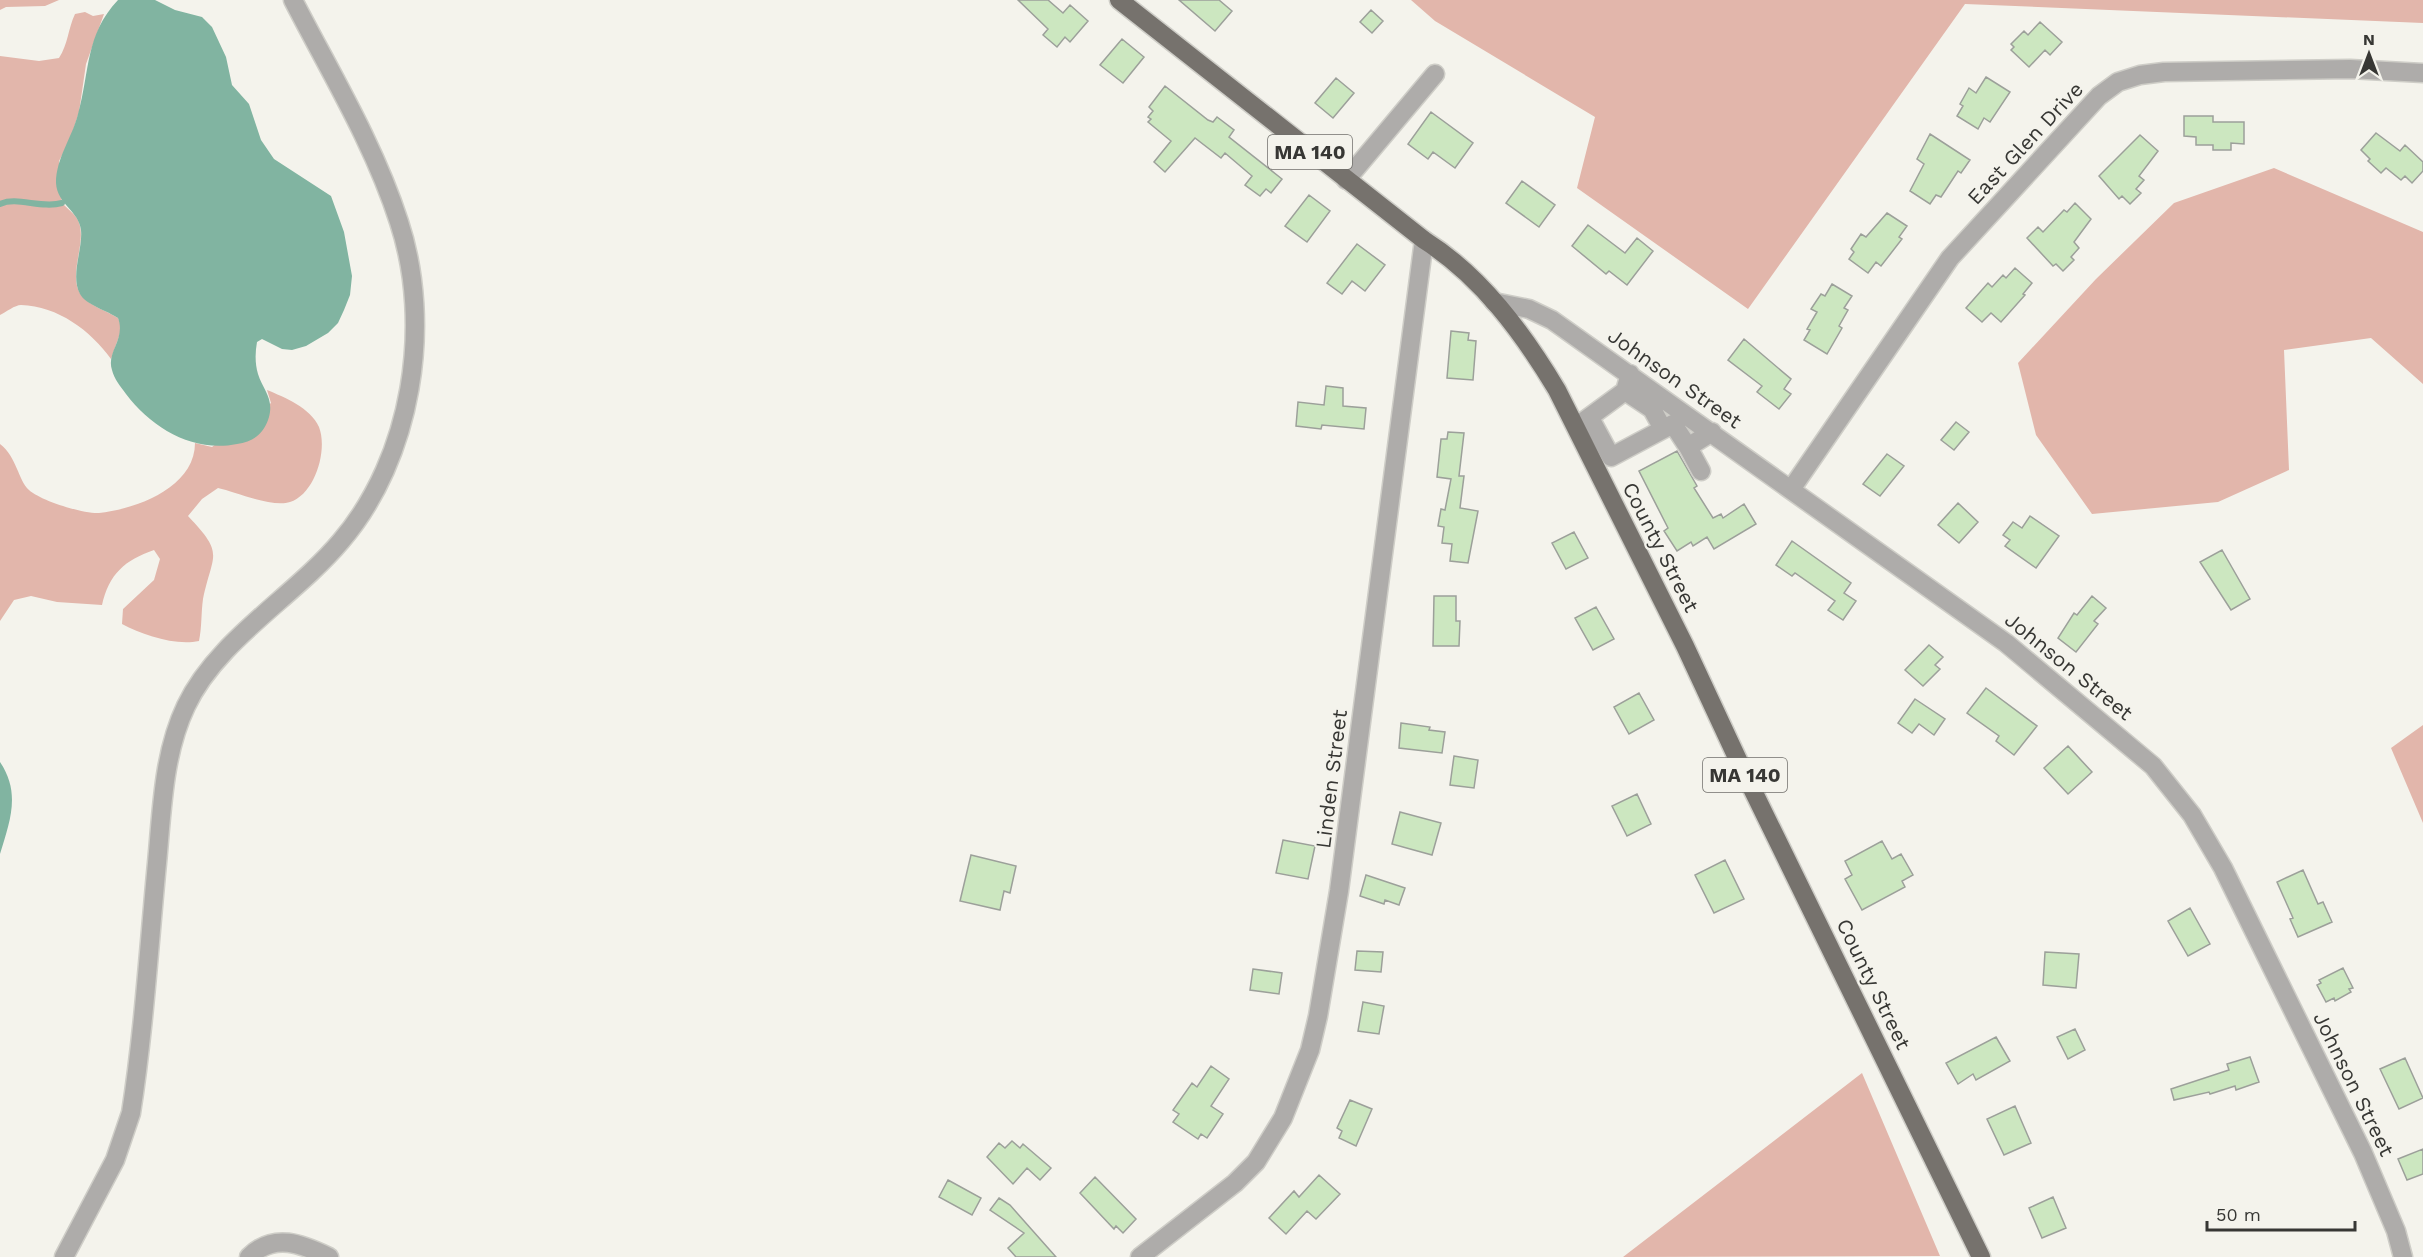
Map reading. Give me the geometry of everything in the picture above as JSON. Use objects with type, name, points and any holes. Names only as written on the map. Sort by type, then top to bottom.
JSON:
[{"type":"main road","name":"County Street","points":[[1123,1],[1346,180],[1424,240],[1447,254],[1494,302],[1583,422],[1982,1257]]},
{"type":"street","points":[[64,1257],[111,1169],[131,1113],[165,792],[180,721],[198,685],[221,656],[314,571],[362,514],[379,485],[393,451],[409,387],[413,307],[407,250],[400,223],[379,170],[293,0]]},
{"type":"street","name":"East Glen Drive","points":[[1792,488],[1950,258],[2099,96],[2118,82],[2140,75],[2216,69],[2350,69],[2423,73]]},
{"type":"street","points":[[1346,180],[1435,74]]},
{"type":"street","name":"Linden Street","points":[[1140,1257],[1235,1183],[1256,1162],[1283,1118],[1310,1050],[1339,891],[1424,240]]},
{"type":"street","name":"Johnson Street","points":[[1494,302],[1529,309],[1552,320],[1627,382],[1712,432],[1792,488],[2006,642],[2131,746],[2174,790],[2209,842],[2260,942],[2363,1154],[2396,1230],[2403,1257]]},
{"type":"street","points":[[1663,429],[1652,409],[1627,382],[1583,422],[1611,457],[1673,424],[1701,471]]},
{"type":"street","points":[[1688,447],[1712,432]]},
{"type":"street","points":[[249,1257],[262,1246],[278,1241],[295,1243],[329,1257]]},
{"type":"shaded area","points":[[0,0],[59,0],[45,6],[6,7],[0,10]]},
{"type":"shaded area","points":[[118,0],[155,0],[175,10],[202,17],[212,27],[226,57],[232,85],[249,104],[261,140],[274,159],[331,196],[344,232],[352,276],[350,295],[338,323],[328,333],[306,346],[292,350],[282,349],[262,339],[257,342],[257,370],[269,399],[270,410],[267,423],[261,432],[253,439],[243,443],[221,446],[189,441],[161,427],[136,406],[113,373],[112,357],[120,332],[118,318],[92,305],[83,298],[77,287],[76,271],[81,230],[76,218],[57,190],[57,174],[61,157],[78,114],[94,40],[107,13]]},
{"type":"shaded area","points":[[1411,0],[2423,0],[2423,23],[1965,4],[1748,309],[1577,188],[1595,117],[1435,21]]},
{"type":"shaded area","points":[[85,12],[93,16],[104,14],[86,64],[79,112],[70,140],[59,161],[62,203],[76,217],[80,226],[77,287],[89,303],[118,318],[122,328],[111,359],[83,330],[48,310],[21,305],[0,315],[0,56],[39,61],[59,58],[75,14]]},
{"type":"shaded area","points":[[2274,168],[2423,232],[2423,384],[2371,338],[2284,350],[2289,470],[2218,502],[2092,514],[2036,435],[2018,363],[2096,279],[2174,203]]},
{"type":"shaded area","points":[[267,390],[304,409],[315,420],[321,436],[320,459],[313,481],[299,497],[290,502],[274,503],[218,488],[202,499],[188,516],[207,539],[213,554],[203,599],[199,641],[170,641],[122,624],[123,609],[154,580],[160,559],[154,550],[135,558],[120,570],[109,585],[102,605],[57,602],[31,596],[14,600],[0,621],[0,444],[10,455],[25,486],[35,494],[63,506],[92,513],[114,511],[146,501],[175,483],[185,472],[192,458],[195,443],[212,447],[271,403]]},
{"type":"shaded area","points":[[2423,725],[2423,823],[2391,748]]},
{"type":"shaded area","points":[[0,762],[10,785],[12,807],[0,854]]},
{"type":"shaded area","points":[[1862,1073],[1940,1256],[1623,1257]]},
{"type":"building","points":[[1018,0],[1048,0],[1063,13],[1070,5],[1088,21],[1070,42],[1065,37],[1057,47],[1043,35],[1048,29]]},
{"type":"building","points":[[1179,0],[1219,0],[1232,11],[1215,31]]},
{"type":"building","points":[[1371,10],[1383,21],[1372,33],[1360,22]]},
{"type":"building","points":[[2040,22],[2062,42],[2050,55],[2045,50],[2029,67],[2011,50],[2014,47],[2011,44],[2024,31],[2028,35]]},
{"type":"building","points":[[1122,39],[1144,57],[1123,83],[1100,65]]},
{"type":"building","points":[[1986,77],[2010,92],[1990,122],[1984,118],[1978,129],[1957,116],[1963,106],[1960,104],[1969,88],[1976,93]]},
{"type":"building","points":[[1336,78],[1354,93],[1333,118],[1315,103]]},
{"type":"building","points":[[1165,86],[1208,120],[1213,122],[1217,117],[1234,130],[1229,137],[1282,179],[1271,193],[1266,189],[1260,196],[1245,185],[1252,176],[1225,153],[1221,158],[1195,138],[1165,172],[1154,162],[1171,141],[1148,122],[1151,119],[1148,117],[1153,111],[1149,107]]},
{"type":"building","points":[[1431,112],[1473,143],[1455,168],[1433,152],[1428,159],[1408,144]]},
{"type":"building","points":[[2184,116],[2213,116],[2213,122],[2244,122],[2244,144],[2231,143],[2231,150],[2213,150],[2213,145],[2196,145],[2196,137],[2184,136]]},
{"type":"building","points":[[2376,133],[2400,151],[2405,145],[2423,162],[2423,171],[2412,183],[2405,176],[2401,180],[2386,168],[2381,173],[2368,161],[2370,159],[2361,150]]},
{"type":"building","points":[[1930,134],[1970,160],[1961,173],[1958,171],[1941,197],[1936,195],[1930,204],[1910,191],[1924,164],[1917,159]]},
{"type":"building","points":[[2140,135],[2158,151],[2139,176],[2144,180],[2136,189],[2141,193],[2130,204],[2122,196],[2119,199],[2099,176]]},
{"type":"building","points":[[1522,181],[1555,205],[1539,227],[1506,203]]},
{"type":"building","points":[[1309,195],[1330,211],[1307,242],[1285,226]]},
{"type":"building","points":[[2075,203],[2091,219],[2074,242],[2079,248],[2071,257],[2074,260],[2063,271],[2056,264],[2053,266],[2027,238],[2038,227],[2043,232],[2064,210],[2067,212]]},
{"type":"building","points":[[1887,213],[1907,226],[1899,237],[1902,239],[1881,266],[1876,262],[1868,273],[1849,259],[1854,252],[1851,249],[1861,234],[1866,237]]},
{"type":"building","points":[[1588,225],[1625,253],[1637,238],[1653,251],[1627,285],[1609,271],[1606,274],[1572,246]]},
{"type":"building","points":[[1357,244],[1385,265],[1365,291],[1352,281],[1342,294],[1327,283]]},
{"type":"building","points":[[2015,268],[2032,283],[2023,294],[2025,295],[2001,322],[1991,313],[1982,322],[1966,308],[1988,283],[1992,287],[2003,275],[2006,278]]},
{"type":"building","points":[[1832,284],[1852,296],[1844,308],[1848,310],[1839,326],[1842,328],[1827,354],[1804,340],[1810,330],[1807,329],[1817,312],[1811,309],[1821,294],[1825,296]]},
{"type":"building","points":[[1451,331],[1469,333],[1468,340],[1476,341],[1473,380],[1447,378]]},
{"type":"building","points":[[1744,339],[1791,379],[1784,389],[1791,394],[1779,409],[1757,392],[1762,386],[1728,360]]},
{"type":"building","points":[[1326,386],[1343,388],[1343,406],[1366,408],[1364,429],[1322,425],[1321,429],[1296,426],[1298,402],[1324,405]]},
{"type":"building","points":[[1956,422],[1969,432],[1954,450],[1941,440]]},
{"type":"building","points":[[1448,432],[1464,433],[1459,476],[1464,476],[1460,508],[1478,511],[1468,563],[1450,561],[1452,544],[1442,543],[1444,527],[1438,526],[1441,509],[1445,510],[1451,479],[1437,477],[1441,439],[1447,439]]},
{"type":"building","points":[[1677,451],[1697,486],[1694,488],[1713,518],[1721,514],[1723,518],[1744,504],[1756,524],[1714,549],[1707,537],[1693,546],[1691,542],[1677,551],[1664,531],[1668,528],[1639,471]]},
{"type":"building","points":[[1887,454],[1904,466],[1880,496],[1863,484]]},
{"type":"building","points":[[1958,503],[1978,522],[1959,543],[1938,525]]},
{"type":"building","points":[[2030,516],[2059,536],[2036,568],[2005,546],[2010,540],[2003,535],[2013,522],[2022,528]]},
{"type":"building","points":[[1574,532],[1588,558],[1566,569],[1552,543]]},
{"type":"building","points":[[1792,541],[1851,583],[1844,593],[1856,601],[1843,620],[1828,610],[1835,601],[1795,573],[1792,576],[1776,565]]},
{"type":"building","points":[[2222,550],[2250,599],[2231,610],[2200,562]]},
{"type":"building","points":[[1434,596],[1456,596],[1456,621],[1460,621],[1459,646],[1433,646]]},
{"type":"building","points":[[2092,596],[2106,608],[2094,621],[2098,624],[2076,652],[2058,638],[2074,613],[2077,615]]},
{"type":"building","points":[[1596,607],[1614,639],[1593,650],[1575,618]]},
{"type":"building","points":[[1929,645],[1943,657],[1935,665],[1940,669],[1923,686],[1905,670]]},
{"type":"building","points":[[1986,688],[2037,726],[2014,755],[1996,741],[1999,736],[1967,713]]},
{"type":"building","points":[[1639,693],[1654,720],[1629,734],[1614,707]]},
{"type":"building","points":[[1915,699],[1945,719],[1934,735],[1919,724],[1912,733],[1898,723]]},
{"type":"building","points":[[1401,723],[1430,727],[1429,730],[1445,732],[1442,753],[1399,748]]},
{"type":"building","points":[[2068,746],[2092,772],[2068,794],[2044,768]]},
{"type":"building","points":[[1454,756],[1478,760],[1474,788],[1450,785]]},
{"type":"building","points":[[1637,794],[1651,824],[1627,836],[1612,806]]},
{"type":"building","points":[[1400,812],[1441,823],[1432,855],[1392,844]]},
{"type":"building","points":[[1283,840],[1315,846],[1308,879],[1276,873]]},
{"type":"building","points":[[1882,841],[1892,859],[1901,854],[1913,875],[1902,881],[1905,887],[1862,910],[1845,879],[1852,875],[1845,861]]},
{"type":"building","points":[[971,855],[1016,866],[1010,893],[1004,891],[1000,910],[960,901]]},
{"type":"building","points":[[1725,860],[1744,899],[1714,913],[1695,875]]},
{"type":"building","points":[[2303,870],[2318,904],[2323,902],[2332,922],[2298,937],[2290,919],[2293,918],[2277,882]]},
{"type":"building","points":[[1366,875],[1405,888],[1399,905],[1385,900],[1384,904],[1360,896]]},
{"type":"building","points":[[2190,908],[2210,944],[2188,956],[2168,921]]},
{"type":"building","points":[[1357,951],[1383,952],[1381,972],[1355,970]]},
{"type":"building","points":[[2045,952],[2079,954],[2076,988],[2043,985]]},
{"type":"building","points":[[2343,968],[2353,988],[2349,989],[2351,992],[2335,1001],[2334,998],[2326,1002],[2317,985],[2321,983],[2319,980]]},
{"type":"building","points":[[1253,969],[1282,973],[1279,994],[1250,990]]},
{"type":"building","points":[[1363,1002],[1384,1006],[1379,1034],[1358,1031]]},
{"type":"building","points":[[2075,1029],[2085,1050],[2068,1059],[2057,1037]]},
{"type":"building","points":[[1996,1037],[2010,1061],[1976,1080],[1973,1074],[1958,1084],[1946,1063]]},
{"type":"building","points":[[2250,1057],[2259,1082],[2236,1090],[2235,1086],[2210,1094],[2209,1092],[2174,1100],[2171,1089],[2229,1070],[2227,1064]]},
{"type":"building","points":[[2405,1058],[2423,1098],[2399,1109],[2380,1069]]},
{"type":"building","points":[[1211,1066],[1229,1079],[1211,1106],[1223,1114],[1207,1138],[1201,1134],[1198,1139],[1173,1122],[1179,1114],[1173,1110],[1192,1083],[1197,1087]]},
{"type":"building","points":[[1350,1100],[1372,1109],[1356,1146],[1339,1138],[1342,1131],[1337,1128]]},
{"type":"building","points":[[2015,1106],[2031,1143],[2004,1155],[1987,1119]]},
{"type":"building","points":[[1012,1141],[1020,1148],[1023,1144],[1051,1168],[1040,1180],[1027,1168],[1013,1184],[987,1157],[999,1143],[1005,1148]]},
{"type":"building","points":[[2423,1149],[2423,1174],[2407,1180],[2398,1159]]},
{"type":"building","points":[[1319,1175],[1340,1194],[1316,1219],[1307,1211],[1286,1234],[1269,1218],[1294,1191],[1299,1197]]},
{"type":"building","points":[[1095,1177],[1136,1219],[1123,1233],[1116,1226],[1114,1229],[1080,1193]]},
{"type":"building","points":[[948,1180],[981,1198],[972,1215],[939,1197]]},
{"type":"building","points":[[2053,1197],[2066,1228],[2042,1238],[2029,1208]]},
{"type":"building","points":[[999,1198],[1010,1205],[1056,1257],[1016,1257],[1008,1248],[1024,1233],[990,1210]]},
{"type":"waterway","points":[[0,204],[14,201],[46,205],[62,203]]}]
